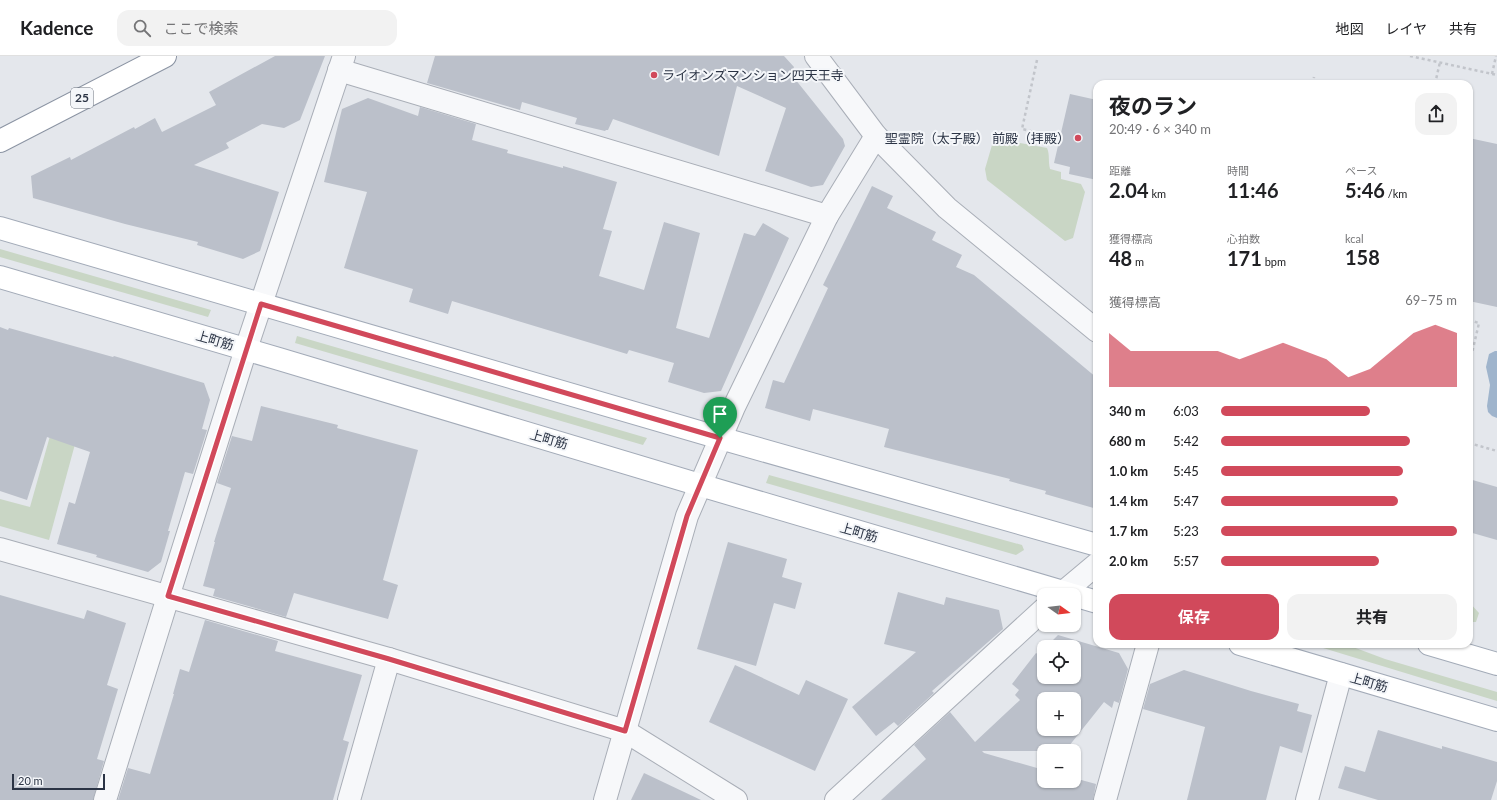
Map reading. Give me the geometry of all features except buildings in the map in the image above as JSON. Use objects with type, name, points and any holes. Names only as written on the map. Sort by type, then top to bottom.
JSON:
[{"type":"main road","name":"25","points":[[0,141],[165,56]]},
{"type":"main road","points":[[0,228],[720,438],[1093,544]]},
{"type":"main road","name":"上町筋","points":[[0,277],[1045,588]]},
{"type":"main road","name":"上町筋","points":[[1081,598],[1093,601]]},
{"type":"main road","name":"上町筋","points":[[1253,648],[1497,720]]},
{"type":"main road","points":[[1443,648],[1497,664]]},
{"type":"street","points":[[816,56],[876,136],[947,208],[1093,328]]},
{"type":"street","points":[[105,800],[246,349],[341,63],[827,216]]},
{"type":"street","points":[[605,800],[687,516],[734,407],[827,216],[876,136]]},
{"type":"street","points":[[0,550],[389,659],[625,731],[736,800]]},
{"type":"street","points":[[1068,588],[1093,567]]},
{"type":"street","points":[[836,800],[1037,615]]},
{"type":"street","points":[[1104,800],[1147,648]]},
{"type":"street","points":[[349,800],[389,659]]},
{"type":"street","points":[[1306,800],[1341,674]]},
{"type":"path","points":[[1410,56],[1497,75]]},
{"type":"path","points":[[1492,74],[1496,56]]},
{"type":"path","points":[[1037,60],[1022,129],[1052,136]]},
{"type":"path","points":[[1436,80],[1440,62]]},
{"type":"path","points":[[1473,321],[1479,323],[1473,349]]},
{"type":"path","points":[[1473,444],[1497,452]]},
{"type":"green space","points":[[1003,140],[1047,148],[1050,169],[1061,172],[1061,179],[1081,184],[1085,192],[1073,238],[1065,241],[987,180],[985,169],[992,145]]},
{"type":"green space","points":[[0,249],[211,310],[208,317],[0,257]]},
{"type":"green space","points":[[297,336],[647,438],[643,445],[295,343]]},
{"type":"green space","points":[[59,404],[84,411],[49,540],[0,526],[0,499],[30,507]]},
{"type":"green space","points":[[769,475],[1022,545],[1024,550],[1016,555],[766,483]]},
{"type":"green space","points":[[1473,606],[1479,613],[1476,622],[1473,622]]},
{"type":"green space","points":[[1323,648],[1356,648],[1385,659],[1497,692],[1497,701]]},
{"type":"water","points":[[1497,351],[1497,418],[1488,412],[1487,406],[1490,385],[1486,367],[1489,354]]},
{"type":"place","name":"ライオンズマンション四天王寺","points":[[654,75]]},
{"type":"place","name":"聖霊院（太子殿） 前殿（拝殿）","points":[[1078,138]]},
{"type":"route","points":[[261,304],[720,438],[687,516],[625,731],[389,659],[168,596],[261,304]]}]
